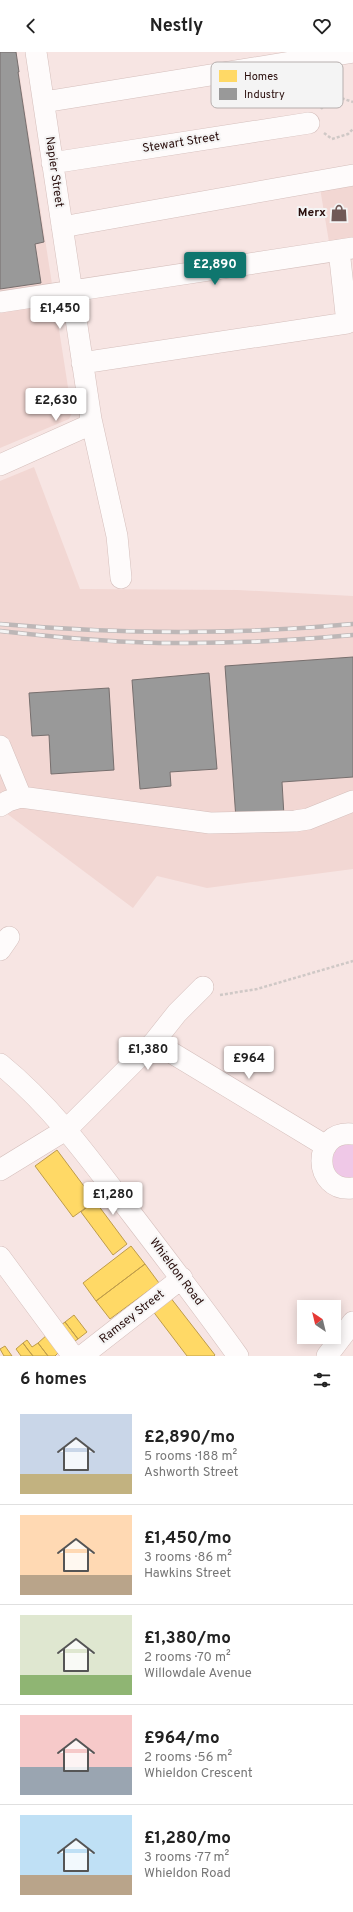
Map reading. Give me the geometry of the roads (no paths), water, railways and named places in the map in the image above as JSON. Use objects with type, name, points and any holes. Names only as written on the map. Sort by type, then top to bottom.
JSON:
[{"type":"street","name":"Napier Street","points":[[36,52],[91,420],[117,536],[121,578]]},
{"type":"street","points":[[291,62],[353,52]]},
{"type":"street","points":[[44,102],[211,75]]},
{"type":"street","name":"Stewart Street","points":[[52,163],[309,123]]},
{"type":"street","points":[[62,227],[353,174]]},
{"type":"street","points":[[0,302],[346,249],[348,323],[82,363]]},
{"type":"street","points":[[0,465],[87,426],[91,420]]},
{"type":"street","points":[[0,746],[21,797]]},
{"type":"street","points":[[0,806],[8,801],[21,797],[210,823],[295,821],[308,819],[353,801]]},
{"type":"street","points":[[0,1170],[67,1129],[154,1042],[177,1013],[203,987]]},
{"type":"street","points":[[154,1042],[326,1146]]},
{"type":"street","name":"Whieldon Road","points":[[0,1064],[17,1078],[67,1129],[182,1278],[238,1356]]},
{"type":"street","points":[[353,1134],[340,1134],[331,1139],[321,1158],[322,1167],[327,1178],[341,1188],[353,1188]]},
{"type":"street","points":[[2,1265],[73,1356]]},
{"type":"street","name":"Ramsey Street","points":[[82,1356],[182,1278]]},
{"type":"street","points":[[327,1356],[353,1322]]},
{"type":"railway","points":[[0,624],[88,630],[176,632],[265,630],[353,624]]},
{"type":"railway","points":[[0,631],[142,643],[250,642],[353,635]]},
{"type":"place","name":"Merx","points":[[339,213]]}]
